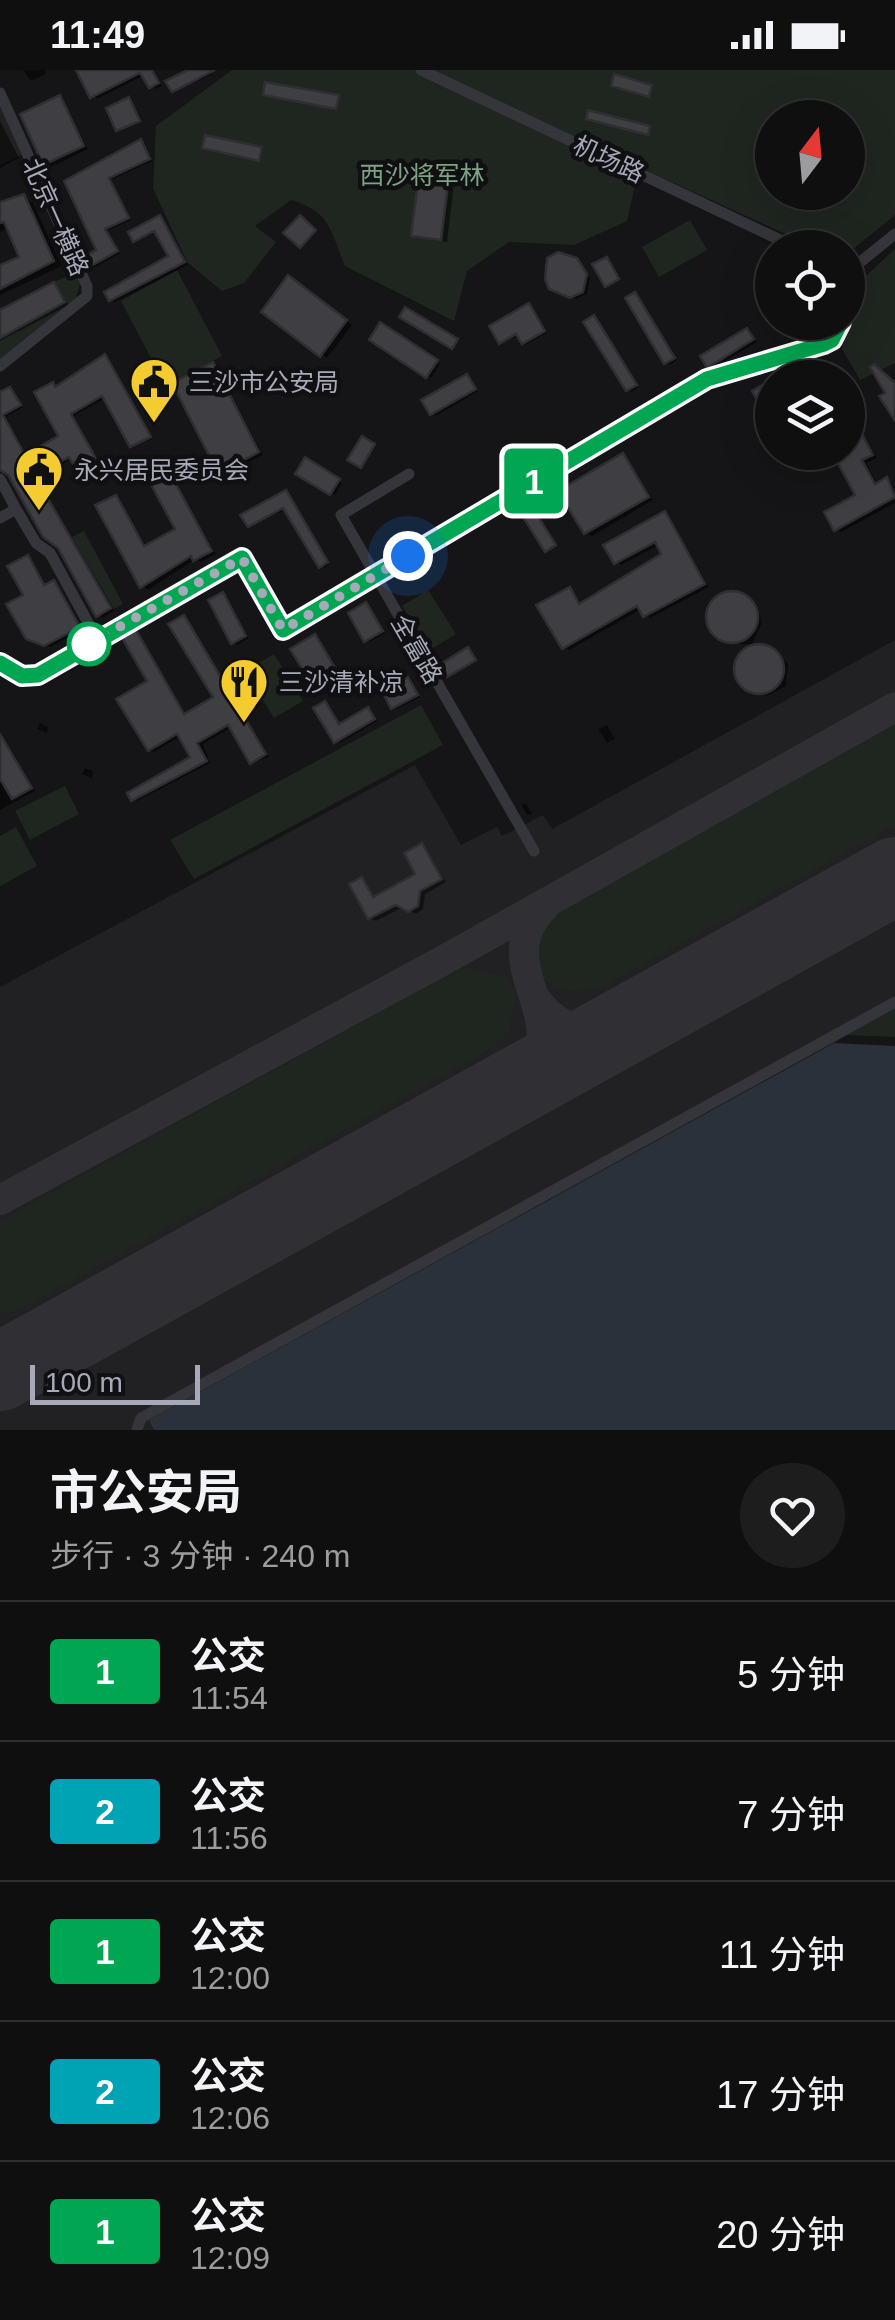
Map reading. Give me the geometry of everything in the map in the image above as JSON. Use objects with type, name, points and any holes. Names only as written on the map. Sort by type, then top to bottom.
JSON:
[{"type":"street","name":"机场路","points":[[421,70],[759,230]]},
{"type":"street","name":"北京一横路","points":[[0,92],[87,286],[87,296],[0,366]]},
{"type":"street","points":[[865,259],[895,234]]},
{"type":"street","points":[[0,664],[30,677],[242,558],[283,630],[707,379],[832,340]]},
{"type":"street","name":"全富路","points":[[408,474],[341,515],[534,851]]},
{"type":"street","points":[[0,479],[36,543],[50,553],[97,639]]},
{"type":"street","points":[[0,518],[16,509]]},
{"type":"street","points":[[138,1430],[142,1418],[895,1002]]},
{"type":"shaded area","points":[[0,107],[23,154],[0,165]]},
{"type":"shaded area","points":[[895,640],[895,1009],[149,1420],[154,1430],[0,1430],[0,987],[415,765],[461,845],[497,827],[502,836],[543,815],[552,829]]},
{"type":"shaded area","points":[[834,1043],[895,1046],[895,1430],[154,1430],[149,1420]]},
{"type":"green space","name":"西沙将军林","points":[[232,70],[895,70],[895,215],[865,239],[865,230],[777,230],[639,167],[627,221],[574,245],[509,242],[467,271],[454,321],[345,266],[322,217],[291,200],[255,226],[276,242],[244,283],[222,291],[187,262],[153,188],[156,126]]},
{"type":"green space","points":[[690,220],[707,250],[659,277],[642,247]]},
{"type":"green space","points":[[895,249],[895,363],[865,378],[865,360],[848,360],[842,349],[844,340],[865,340],[865,277]]},
{"type":"green space","points":[[177,270],[222,356],[165,385],[121,301]]},
{"type":"green space","points":[[74,273],[80,284],[76,298],[0,359],[0,338],[65,304],[54,282]]},
{"type":"green space","points":[[84,531],[123,604],[114,609],[72,537]]},
{"type":"green space","points":[[428,590],[456,634],[430,650],[402,606]]},
{"type":"green space","points":[[274,654],[303,701],[274,718],[245,671]]},
{"type":"green space","points":[[421,705],[443,745],[194,879],[170,840]]},
{"type":"green space","points":[[895,725],[895,825],[602,987],[563,989],[538,972],[535,944],[558,912]]},
{"type":"green space","points":[[65,786],[79,814],[30,840],[15,811]]},
{"type":"green space","points":[[16,827],[37,866],[0,886],[0,836]]},
{"type":"green space","points":[[467,968],[506,977],[517,995],[509,1031],[491,1049],[15,1312],[0,1313],[0,1221],[451,973]]},
{"type":"green space","points":[[895,1006],[895,1037],[844,1035]]},
{"type":"building","points":[[76,70],[152,70],[159,83],[149,88],[140,73],[90,98]]},
{"type":"building","points":[[188,70],[215,70],[172,92],[165,81]]},
{"type":"building","points":[[614,74],[652,85],[649,97],[611,86]]},
{"type":"building","points":[[265,82],[339,95],[336,109],[263,95]]},
{"type":"building","points":[[60,95],[84,146],[43,165],[20,114]]},
{"type":"building","points":[[129,97],[140,121],[116,131],[106,108]]},
{"type":"building","points":[[588,110],[650,126],[648,135],[586,119]]},
{"type":"building","points":[[205,135],[262,147],[259,161],[202,148]]},
{"type":"building","points":[[141,139],[150,159],[109,178],[129,218],[105,229],[118,251],[89,267],[84,257],[96,250],[64,181]]},
{"type":"building","points":[[420,165],[450,169],[441,240],[411,236]]},
{"type":"building","points":[[24,194],[54,261],[0,289],[0,265],[19,257],[4,222],[0,223],[0,202]]},
{"type":"building","points":[[160,215],[185,262],[109,301],[104,292],[168,256],[154,231],[133,242],[128,232]]},
{"type":"building","points":[[300,215],[316,230],[300,248],[283,233]]},
{"type":"building","points":[[558,252],[577,258],[587,274],[583,292],[570,298],[549,289],[545,279],[547,258]]},
{"type":"building","points":[[607,257],[619,279],[605,287],[592,264]]},
{"type":"building","points":[[288,275],[347,320],[320,357],[261,312]]},
{"type":"building","points":[[54,282],[65,302],[0,338],[0,310]]},
{"type":"building","points":[[635,292],[675,358],[664,364],[625,298]]},
{"type":"building","points":[[529,303],[545,331],[522,344],[516,334],[499,344],[489,326]]},
{"type":"building","points":[[405,307],[458,339],[452,349],[399,317]]},
{"type":"building","points":[[594,315],[637,385],[626,391],[583,322]]},
{"type":"building","points":[[380,322],[438,360],[426,378],[369,340]]},
{"type":"building","points":[[747,328],[754,339],[707,368],[700,356]]},
{"type":"building","points":[[105,354],[151,437],[130,447],[102,396],[71,414],[100,466],[80,476],[69,457],[35,476],[111,608],[96,617],[58,548],[43,537],[8,475],[0,470],[0,392],[10,387],[21,405],[3,415],[25,455],[58,436],[34,392],[53,382],[55,387]]},
{"type":"building","points":[[213,362],[259,452],[218,473],[172,383]]},
{"type":"building","points":[[874,364],[895,383],[895,421],[879,396],[885,393],[870,367]]},
{"type":"building","points":[[467,374],[476,389],[430,415],[421,400]]},
{"type":"building","points":[[362,436],[375,444],[361,468],[347,460]]},
{"type":"building","points":[[865,440],[873,455],[865,459]]},
{"type":"building","points":[[623,453],[649,497],[584,534],[558,491]]},
{"type":"building","points":[[305,457],[340,479],[330,495],[295,474]]},
{"type":"building","points":[[166,466],[212,551],[193,561],[191,556],[140,588],[95,505],[116,495],[144,546],[175,529],[147,477]]},
{"type":"building","points":[[865,466],[875,484],[887,477],[895,497],[834,531],[824,512],[855,495],[842,470],[865,470]]},
{"type":"building","points":[[286,490],[328,562],[319,568],[283,508],[248,527],[240,515]]},
{"type":"building","points":[[534,510],[556,545],[545,552],[523,517]]},
{"type":"building","points":[[665,511],[705,584],[643,617],[637,606],[562,649],[536,605],[570,587],[579,604],[661,554],[655,542],[614,564],[603,545]]},
{"type":"building","points":[[28,555],[44,585],[54,580],[80,627],[44,646],[26,639],[6,604],[23,595],[7,566]]},
{"type":"building","points":[[732,591],[750,599],[758,617],[750,635],[732,643],[714,635],[706,617],[714,599]]},
{"type":"building","points":[[223,592],[246,636],[231,644],[208,600]]},
{"type":"building","points":[[366,602],[383,631],[364,642],[348,613]]},
{"type":"building","points":[[184,615],[266,754],[250,764],[228,725],[197,743],[207,761],[131,801],[127,793],[190,757],[177,734],[148,751],[116,699],[147,681],[122,638],[136,630],[184,714],[213,697],[168,624]]},
{"type":"building","points":[[315,634],[341,678],[317,693],[290,649]]},
{"type":"building","points":[[759,644],[777,651],[784,669],[777,687],[759,694],[741,687],[734,669],[741,651]]},
{"type":"building","points":[[468,647],[476,660],[447,677],[439,665]]},
{"type":"building","points":[[408,677],[418,695],[391,709],[382,691]]},
{"type":"building","points":[[325,701],[339,724],[368,707],[375,719],[334,743],[313,708]]},
{"type":"building","points":[[0,734],[32,788],[12,799],[0,779]]},
{"type":"building","points":[[422,843],[442,879],[420,891],[418,906],[408,912],[396,905],[368,919],[349,884],[362,877],[373,897],[415,874],[404,853]]},
{"type":"taxiway","points":[[0,1200],[444,960],[895,707]]},
{"type":"taxiway","points":[[519,1084],[536,1061],[542,1038],[524,951],[529,929],[545,906]]},
{"type":"taxiway","points":[[538,1002],[554,1018],[574,1028],[595,1032],[618,1030]]},
{"type":"runway","points":[[0,1372],[895,876]]},
{"type":"bus line","name":"1","points":[[0,663],[22,676],[38,675],[242,558],[283,630],[707,379],[832,340]]},
{"type":"place","name":"三沙市公安局","points":[[154,424]]},
{"type":"place","name":"永兴居民委员会","points":[[39,512]]},
{"type":"place","name":"三沙清补凉","points":[[244,724]]},
{"type":"route","points":[[89,644],[242,558],[283,630],[408,556]]}]
